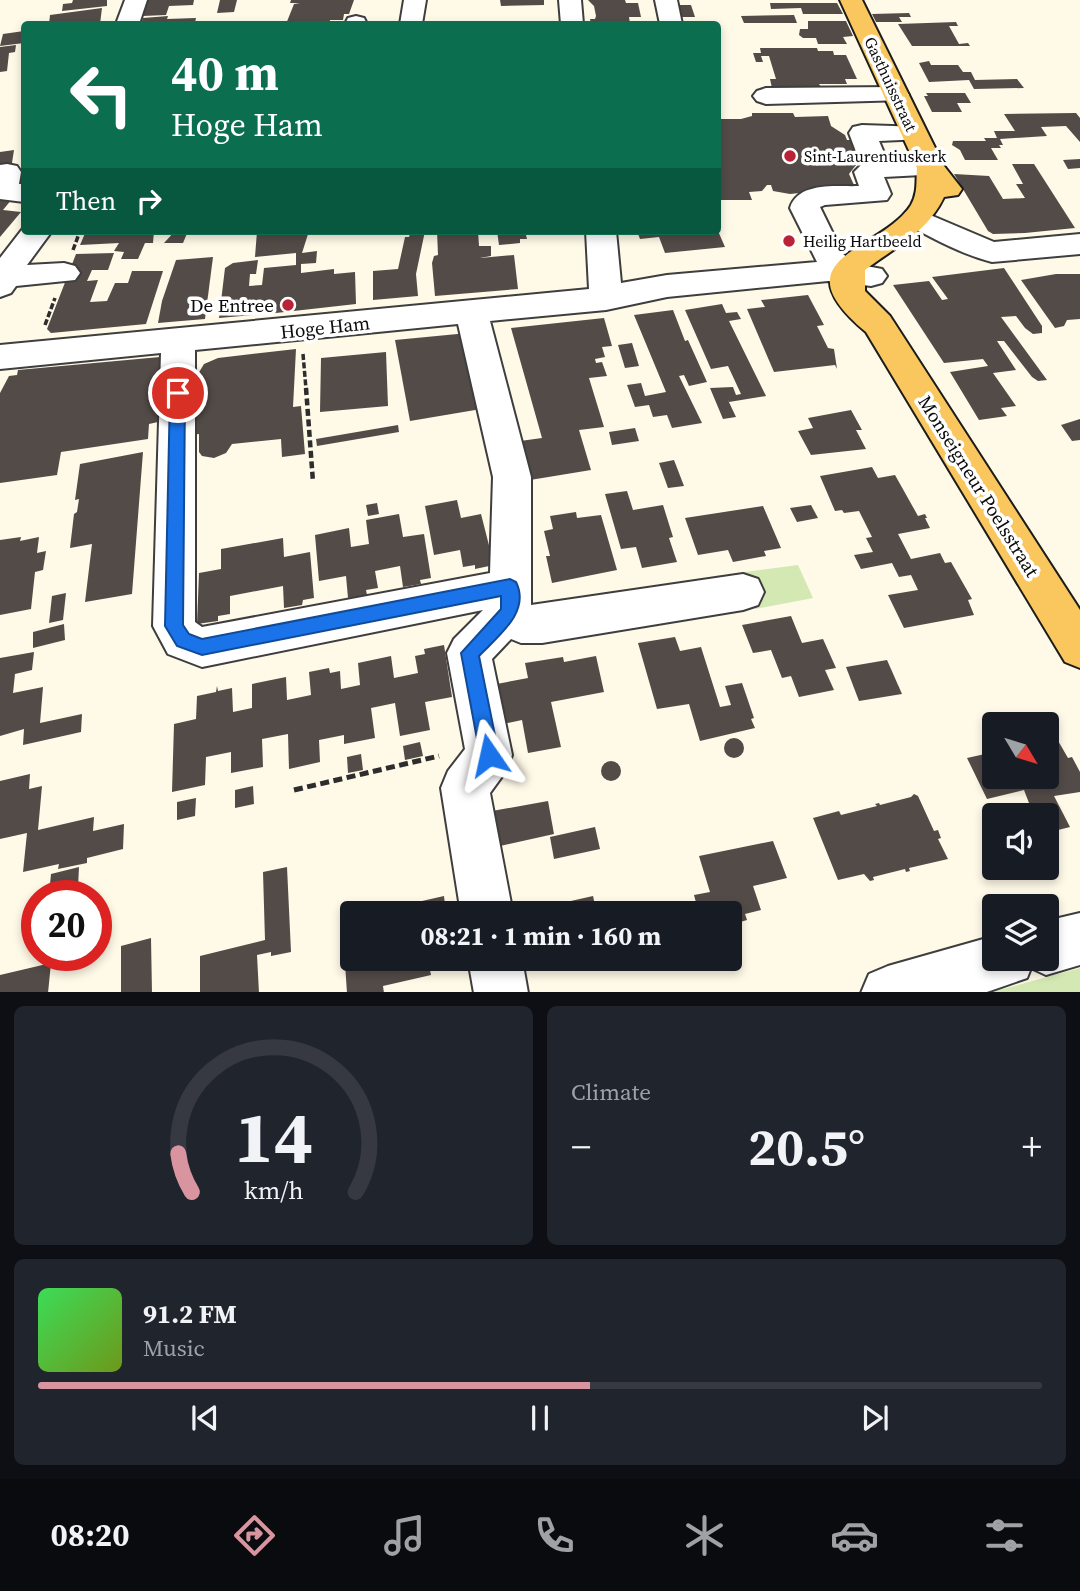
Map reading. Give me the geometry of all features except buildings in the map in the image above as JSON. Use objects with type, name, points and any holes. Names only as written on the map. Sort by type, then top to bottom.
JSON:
[{"type":"main road","name":"Gasthuisstraat","points":[[851,0],[931,168],[940,176],[953,200],[951,211],[925,223]]},
{"type":"main road","points":[[859,274],[895,253],[925,223]]},
{"type":"main road","name":"Monseigneur Poelsstraat","points":[[859,274],[847,288],[852,299],[877,324],[1080,648]]},
{"type":"street","points":[[129,21],[136,0]]},
{"type":"street","points":[[412,21],[415,0]]},
{"type":"street","points":[[570,0],[572,21]]},
{"type":"street","points":[[666,0],[670,21]]},
{"type":"street","points":[[766,96],[896,95]]},
{"type":"street","points":[[876,169],[862,133],[914,133]]},
{"type":"street","points":[[859,274],[831,260],[805,208],[806,203],[818,197],[877,194],[868,172],[876,169],[931,168]]},
{"type":"street","points":[[0,173],[7,172],[4,191],[21,193]]},
{"type":"street","points":[[925,223],[992,252],[1080,244]]},
{"type":"street","points":[[2,281],[34,235]]},
{"type":"street","points":[[601,235],[606,299]]},
{"type":"street","name":"Hoge Ham","points":[[0,357],[606,299],[667,286],[828,271],[859,274]]},
{"type":"street","points":[[2,281],[64,273]]},
{"type":"street","points":[[472,313],[512,477],[510,599],[522,624],[542,624],[743,592]]},
{"type":"street","points":[[178,342],[174,626],[183,640],[202,647],[510,599]]},
{"type":"street","points":[[485,901],[465,788],[489,755],[470,653],[510,599]]},
{"type":"street","points":[[1059,945],[1080,939]]},
{"type":"street","points":[[888,992],[982,966]]},
{"type":"street","points":[[497,971],[500,992]]},
{"type":"path","points":[[304,329],[303,374],[313,482]]},
{"type":"path","points":[[294,790],[488,745]]},
{"type":"green space","points":[[798,565],[813,598],[755,609],[741,576],[744,572]]},
{"type":"green space","points":[[1080,968],[1080,992],[992,992]]},
{"type":"place","name":"Sint-Laurentiuskerk","points":[[790,156]]},
{"type":"place","name":"Heilig Hartbeeld","points":[[789,241]]},
{"type":"place","name":"De Entree","points":[[288,305]]},
{"type":"route","points":[[178,393],[174,626],[183,640],[202,647],[510,587],[509,611],[470,653],[489,755]]}]
